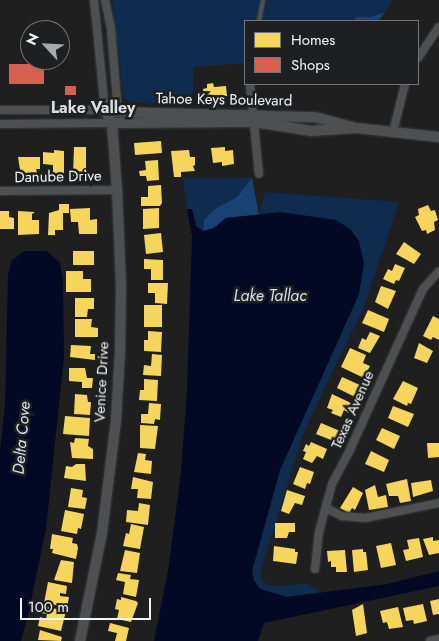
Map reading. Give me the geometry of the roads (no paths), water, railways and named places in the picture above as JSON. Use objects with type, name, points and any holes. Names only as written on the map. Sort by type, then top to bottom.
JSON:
[{"type":"street","points":[[94,0],[105,110],[112,123]]},
{"type":"street","points":[[105,0],[111,29],[118,112],[112,123]]},
{"type":"street","points":[[419,57],[439,27]]},
{"type":"street","points":[[250,85],[259,174]]},
{"type":"street","points":[[393,132],[405,85]]},
{"type":"street","name":"Tahoe Keys Boulevard","points":[[0,110],[105,110],[254,119]]},
{"type":"street","name":"Tahoe Keys Boulevard","points":[[0,124],[314,117],[339,121],[356,128],[439,137]]},
{"type":"street","name":"Venice Drive","points":[[80,641],[102,533],[116,420],[121,285],[112,123]]},
{"type":"street","name":"Danube Drive","points":[[0,192],[117,190]]},
{"type":"street","name":"Texas Avenue","points":[[315,569],[319,532],[332,484],[350,452],[415,304],[423,289],[439,271]]},
{"type":"street","points":[[326,508],[342,516],[365,518],[439,503]]},
{"type":"street","points":[[430,641],[439,639]]},
{"type":"lane","points":[[259,20],[262,0]]},
{"type":"water","name":"Lake Tallac","points":[[187,209],[192,209],[196,226],[203,231],[214,228],[226,218],[280,212],[336,220],[350,229],[359,241],[364,263],[359,294],[280,470],[252,571],[254,581],[260,589],[287,597],[387,584],[439,571],[439,586],[264,623],[258,641],[154,641],[169,565],[181,472],[187,390],[192,237]]},
{"type":"water","name":"Delta Cove","points":[[24,251],[47,251],[60,263],[63,281],[64,357],[46,529],[29,611],[21,641],[0,641],[0,451],[5,405],[8,275],[12,260]]},
{"type":"district","name":"Lake Valley","points":[[93,108]]}]
